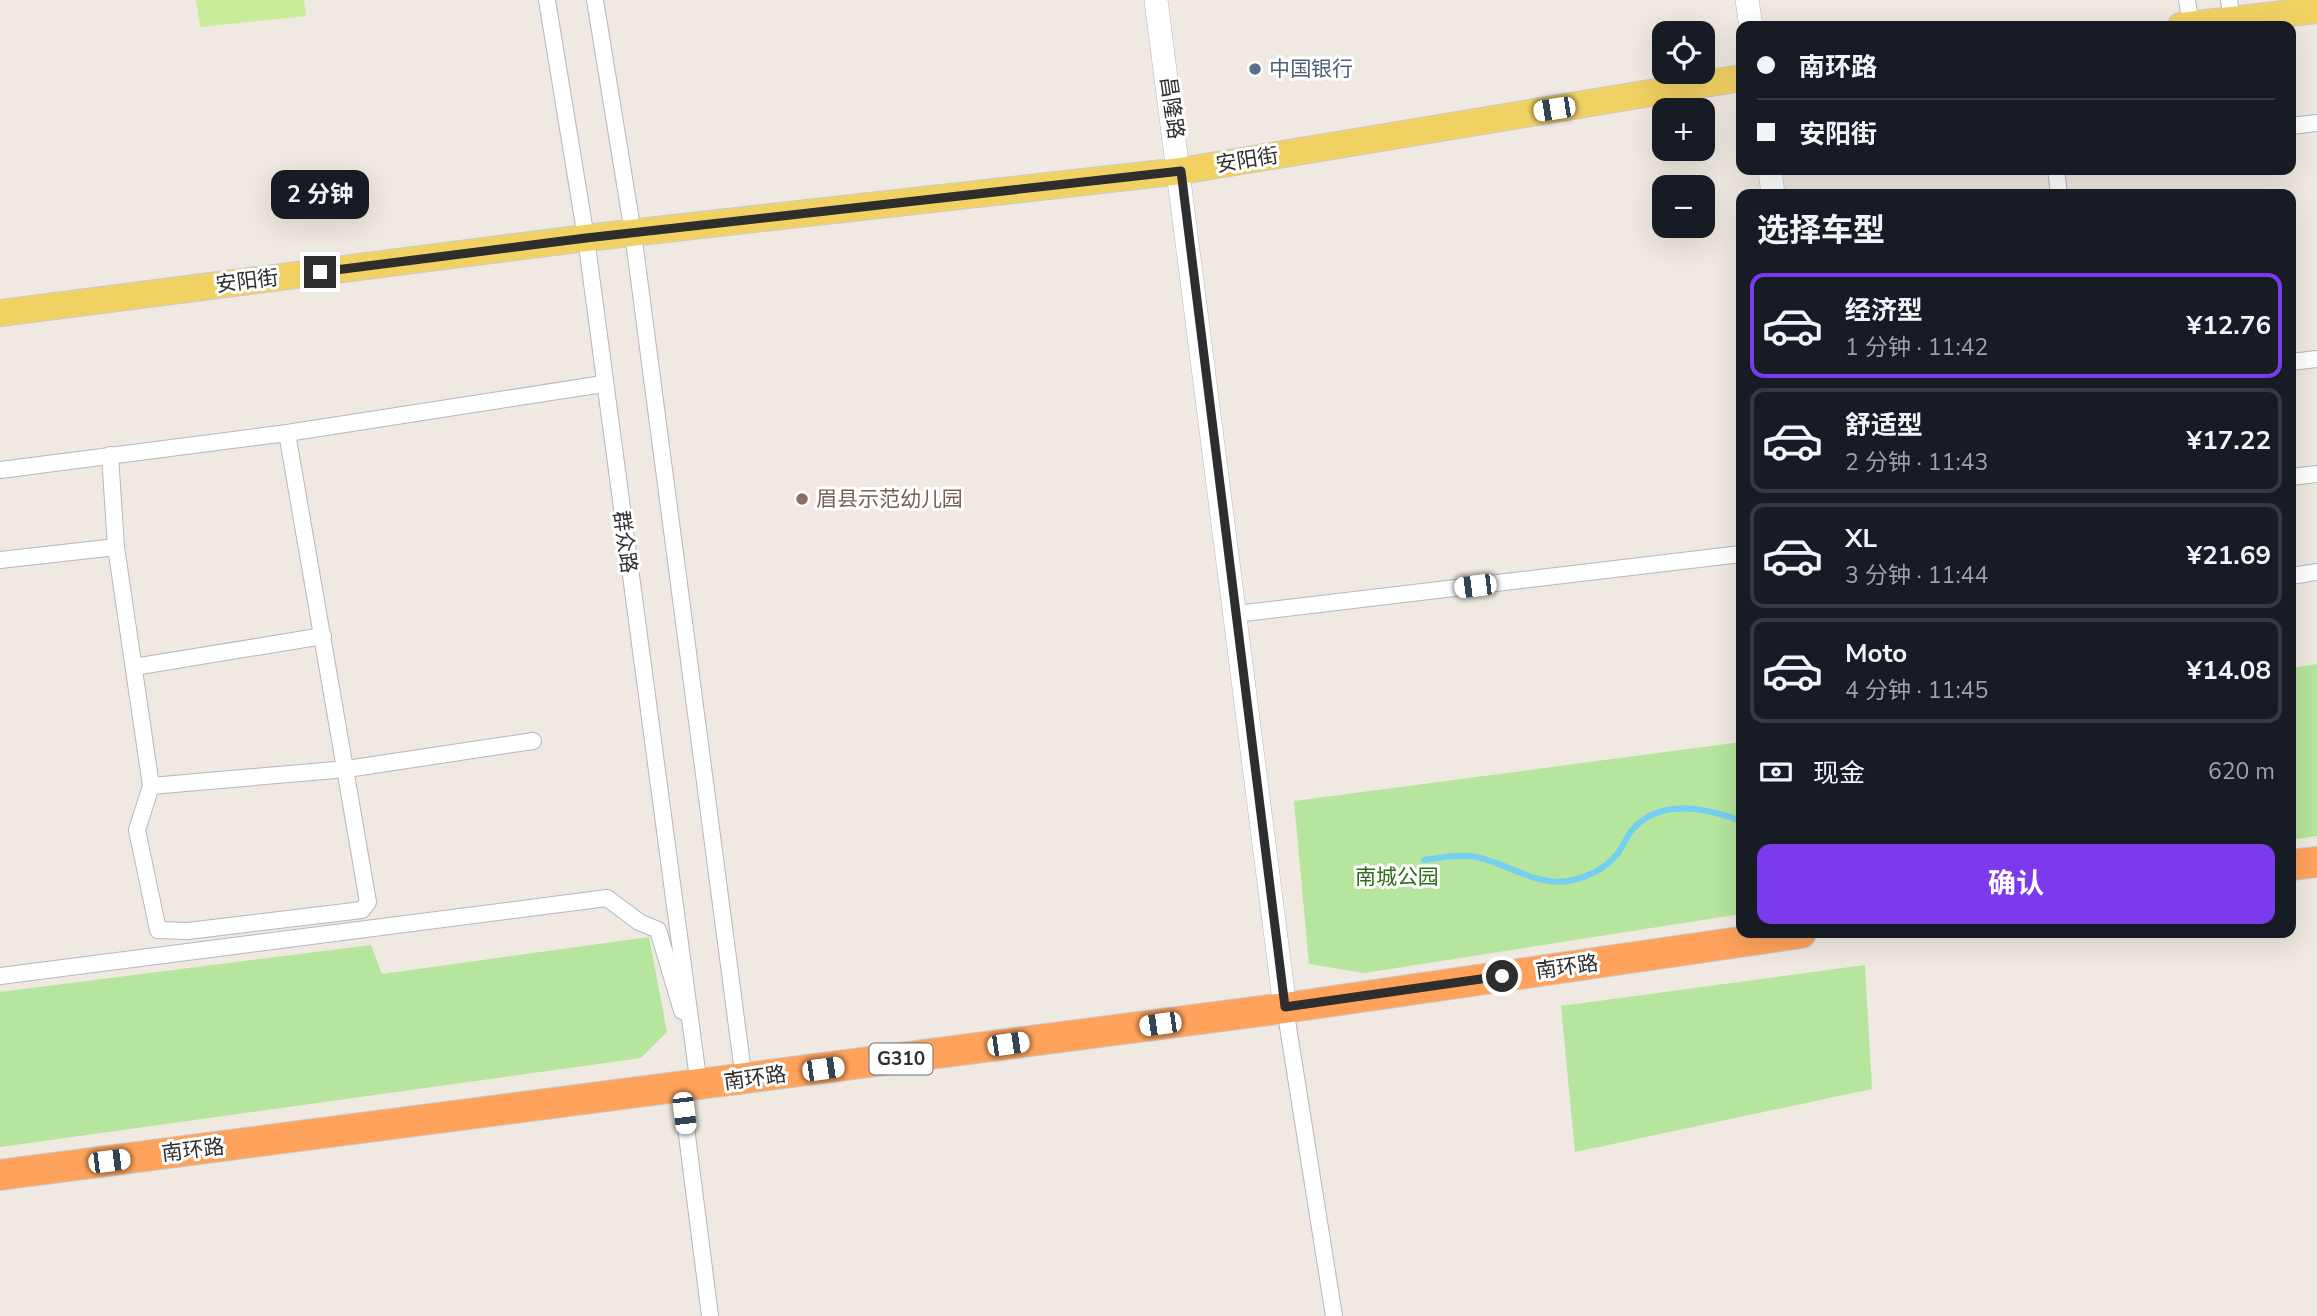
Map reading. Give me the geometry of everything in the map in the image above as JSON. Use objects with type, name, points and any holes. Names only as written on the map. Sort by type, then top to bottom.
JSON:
[{"type":"highway","points":[[2296,864],[2317,862]]},
{"type":"highway","name":"南环路","points":[[0,1175],[744,1080],[1285,1007],[1766,938]]},
{"type":"main road","points":[[2187,19],[2317,10]]},
{"type":"main road","name":"安阳街","points":[[0,313],[586,238],[1181,171],[1736,79]]},
{"type":"street","name":"群众路","points":[[547,0],[586,238],[603,384],[691,1018],[690,1087],[710,1316]]},
{"type":"street","points":[[595,0],[632,233],[744,1080]]},
{"type":"street","name":"昌隆路","points":[[1156,0],[1181,171],[1285,1007]]},
{"type":"street","points":[[1747,0],[1750,21]]},
{"type":"street","points":[[2296,125],[2317,123]]},
{"type":"street","points":[[2296,361],[2317,359]]},
{"type":"street","points":[[0,470],[287,433],[603,384]]},
{"type":"street","points":[[110,455],[116,547],[151,786],[137,830],[158,930],[188,931],[362,909],[368,902],[287,433]]},
{"type":"street","points":[[2296,476],[2317,474]]},
{"type":"street","points":[[0,560],[116,547]]},
{"type":"street","points":[[1236,614],[1736,555]]},
{"type":"street","points":[[2296,575],[2317,572]]},
{"type":"street","points":[[134,667],[323,636]]},
{"type":"street","points":[[151,786],[347,769],[533,741]]},
{"type":"street","points":[[0,976],[607,898],[639,922],[658,930],[682,1012],[691,1018]]},
{"type":"street","points":[[1285,1007],[1334,1316]]},
{"type":"green space","points":[[196,0],[304,0],[306,16],[200,27]]},
{"type":"green space","points":[[2317,664],[2317,836],[2296,839],[2296,667]]},
{"type":"green space","name":"南城公园","points":[[1736,743],[1736,915],[1364,973],[1309,964],[1294,801]]},
{"type":"green space","points":[[649,937],[667,1032],[641,1058],[0,1147],[0,992],[371,945],[382,974]]},
{"type":"green space","points":[[1865,965],[1872,1089],[1575,1152],[1561,1006]]},
{"type":"waterway","points":[[1424,860],[1456,856],[1476,857],[1532,877],[1556,882],[1568,881],[1602,868],[1618,853],[1633,829],[1647,817],[1660,812],[1673,809],[1701,810],[1736,819]]},
{"type":"place","name":"中国银行","points":[[1255,69]]},
{"type":"place","name":"眉县示范幼儿园","points":[[802,499]]},
{"type":"route","points":[[320,272],[586,238],[1181,171],[1285,1007],[1502,976]]}]
